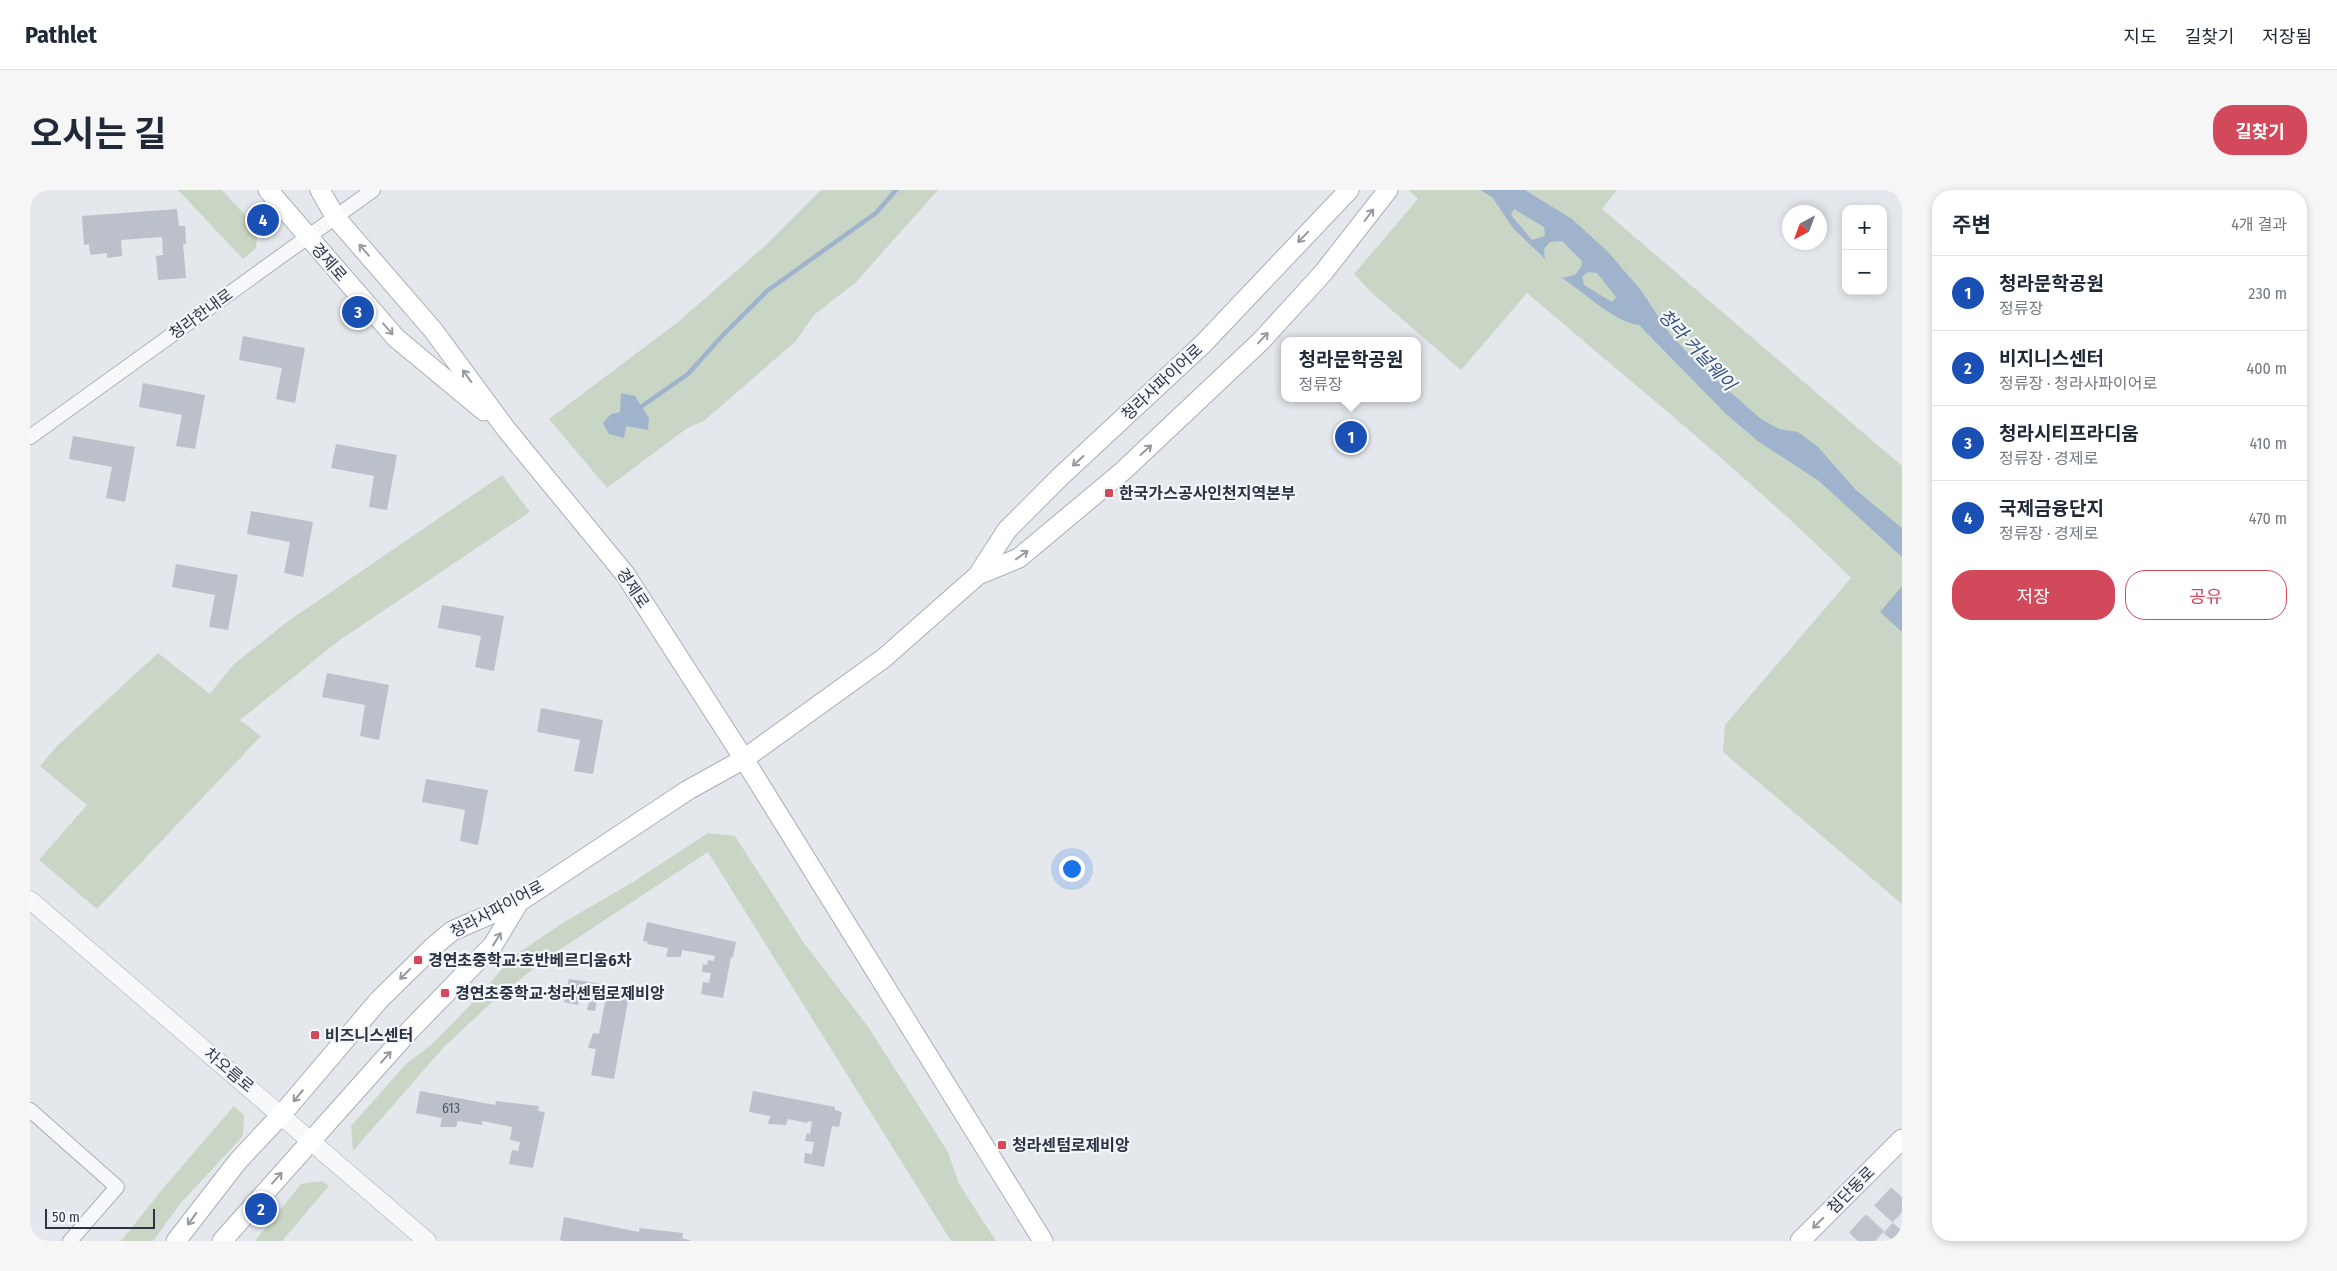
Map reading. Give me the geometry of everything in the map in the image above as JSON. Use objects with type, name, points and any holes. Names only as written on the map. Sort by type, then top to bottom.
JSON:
[{"type":"main road","name":"경제로","points":[[320,190],[336,218],[433,330],[506,429],[625,574],[744,759],[1043,1241]]},
{"type":"main road","name":"청라사파이어로","points":[[176,1241],[238,1161],[282,1114],[379,1000],[434,947],[452,931],[519,902],[688,790],[744,759],[884,658],[978,575],[1007,530],[1062,475],[1203,344],[1349,190]]},
{"type":"main road","points":[[978,575],[1019,558],[1123,471],[1182,417],[1279,322],[1329,266],[1387,192]]},
{"type":"main road","name":"경제로","points":[[270,193],[307,238],[396,338],[506,429]]},
{"type":"main road","points":[[222,1241],[445,992],[493,945],[519,902]]},
{"type":"main road","name":"첨단동로","points":[[1800,1241],[1902,1139]]},
{"type":"street","name":"청라한내로","points":[[30,437],[336,218],[372,190]]},
{"type":"street","name":"차오름로","points":[[30,900],[282,1114],[427,1241]]},
{"type":"street","points":[[30,1110],[117,1187],[70,1241]]},
{"type":"green space","points":[[178,190],[222,190],[258,229],[256,248],[243,259]]},
{"type":"green space","points":[[821,190],[938,190],[856,282],[814,315],[796,341],[705,420],[686,429],[607,488],[549,419],[678,322],[767,244]]},
{"type":"green space","points":[[1408,190],[1617,190],[1602,209],[1902,466],[1902,904],[1723,752],[1725,725],[1851,578],[1773,504],[1651,397],[1527,293],[1461,370],[1373,294],[1354,274],[1418,199]]},
{"type":"green space","points":[[502,475],[530,512],[337,642],[240,720],[261,736],[97,909],[39,860],[87,805],[40,766],[57,746],[158,653],[210,694],[234,664],[287,622]]},
{"type":"green space","points":[[708,833],[735,836],[804,943],[869,1028],[948,1152],[959,1184],[996,1241],[951,1241],[708,852],[544,960],[491,1003],[444,1047],[353,1151],[351,1126],[407,1063],[431,1045],[479,996],[511,958],[561,924],[633,882]]},
{"type":"green space","points":[[234,1106],[244,1115],[243,1136],[179,1205],[153,1241],[121,1241],[165,1186]]},
{"type":"green space","points":[[322,1181],[329,1186],[282,1241],[255,1241],[301,1184]]},
{"type":"water","points":[[1480,190],[1525,190],[1572,219],[1608,252],[1640,289],[1670,334],[1696,362],[1761,419],[1779,429],[1798,432],[1818,447],[1856,490],[1902,528],[1902,557],[1819,481],[1759,442],[1726,414],[1639,325],[1620,319],[1610,313],[1562,278],[1575,275],[1581,267],[1582,261],[1562,241],[1550,242],[1544,249],[1545,259],[1513,228],[1492,197]],"holes":[[[1514,209],[1544,227],[1545,236],[1532,240],[1511,215]],[[1588,272],[1597,273],[1616,297],[1612,302],[1584,285],[1582,277]]]},
{"type":"water","points":[[621,393],[635,396],[649,418],[648,430],[626,426],[624,438],[609,434],[603,423],[611,414],[620,412]]},
{"type":"water","points":[[1902,586],[1902,632],[1880,612]]},
{"type":"building","points":[[177,209],[179,226],[185,226],[186,244],[183,244],[186,278],[158,280],[156,256],[163,255],[162,237],[121,240],[122,256],[107,258],[107,253],[90,255],[89,244],[84,245],[82,216]]},
{"type":"building","points":[[243,336],[305,348],[295,403],[276,399],[282,368],[239,360]]},
{"type":"building","points":[[143,383],[205,395],[195,449],[176,446],[182,415],[139,407]]},
{"type":"building","points":[[73,436],[135,447],[125,502],[106,498],[112,467],[69,459]]},
{"type":"building","points":[[336,444],[397,455],[387,510],[369,507],[374,476],[331,468]]},
{"type":"building","points":[[251,511],[313,522],[303,577],[284,573],[290,542],[247,534]]},
{"type":"building","points":[[176,564],[238,575],[228,630],[209,627],[215,595],[172,587]]},
{"type":"building","points":[[442,605],[504,616],[494,671],[475,667],[481,636],[438,628]]},
{"type":"building","points":[[327,673],[389,685],[379,740],[360,736],[365,705],[322,697]]},
{"type":"building","points":[[541,708],[603,720],[593,774],[574,771],[580,740],[537,732]]},
{"type":"building","points":[[426,779],[488,790],[478,845],[460,841],[465,810],[422,802]]},
{"type":"building","points":[[647,922],[736,942],[723,998],[701,994],[703,982],[709,983],[711,973],[702,972],[703,964],[707,965],[708,960],[714,961],[715,956],[682,950],[681,957],[666,957],[668,948],[647,944],[648,942],[643,941]]},
{"type":"building","points":[[569,979],[625,987],[624,994],[629,995],[614,1079],[591,1075],[596,1049],[588,1048],[593,1033],[599,1034],[605,1002],[597,1000],[595,1011],[587,1010],[589,1001],[579,999],[578,1005],[564,1002]]},
{"type":"building","points":[[420,1091],[495,1105],[496,1101],[539,1106],[538,1111],[545,1112],[533,1168],[509,1164],[512,1150],[518,1151],[520,1142],[510,1140],[512,1127],[482,1121],[482,1125],[458,1121],[456,1127],[440,1127],[442,1118],[416,1113]]},
{"type":"building","points":[[753,1091],[835,1107],[835,1110],[842,1112],[839,1127],[832,1126],[824,1167],[804,1163],[805,1153],[812,1154],[814,1142],[805,1141],[807,1133],[810,1134],[812,1122],[808,1121],[807,1123],[788,1119],[786,1125],[768,1124],[770,1116],[749,1112]]},
{"type":"building","points":[[564,1217],[639,1232],[640,1228],[683,1233],[682,1238],[692,1241],[563,1241],[560,1240]]},
{"type":"waterway","points":[[642,406],[688,374],[722,336],[767,291],[876,213],[896,190]]},
{"type":"tunnel","points":[[1858,1241],[1902,1194]]},
{"type":"tunnel","points":[[1893,1241],[1902,1231]]},
{"type":"place","name":"국제금융단지","points":[[263,220]]},
{"type":"place","name":"청라시티프라디움","points":[[358,312]]},
{"type":"place","name":"청라문학공원","points":[[1351,437]]},
{"type":"place","name":"한국가스공사인천지역본부","points":[[1109,493]]},
{"type":"place","name":"경연초중학교·호반베르디움6차","points":[[418,960]]},
{"type":"place","name":"경연초중학교·청라센텀로제비앙","points":[[445,993]]},
{"type":"place","name":"비즈니스센터","points":[[315,1035]]},
{"type":"place","name":"청라센텀로제비앙","points":[[1002,1145]]},
{"type":"place","name":"비지니스센터","points":[[261,1209]]},
{"type":"water label","name":"청라 커널웨이","points":[[1697,350]]}]
